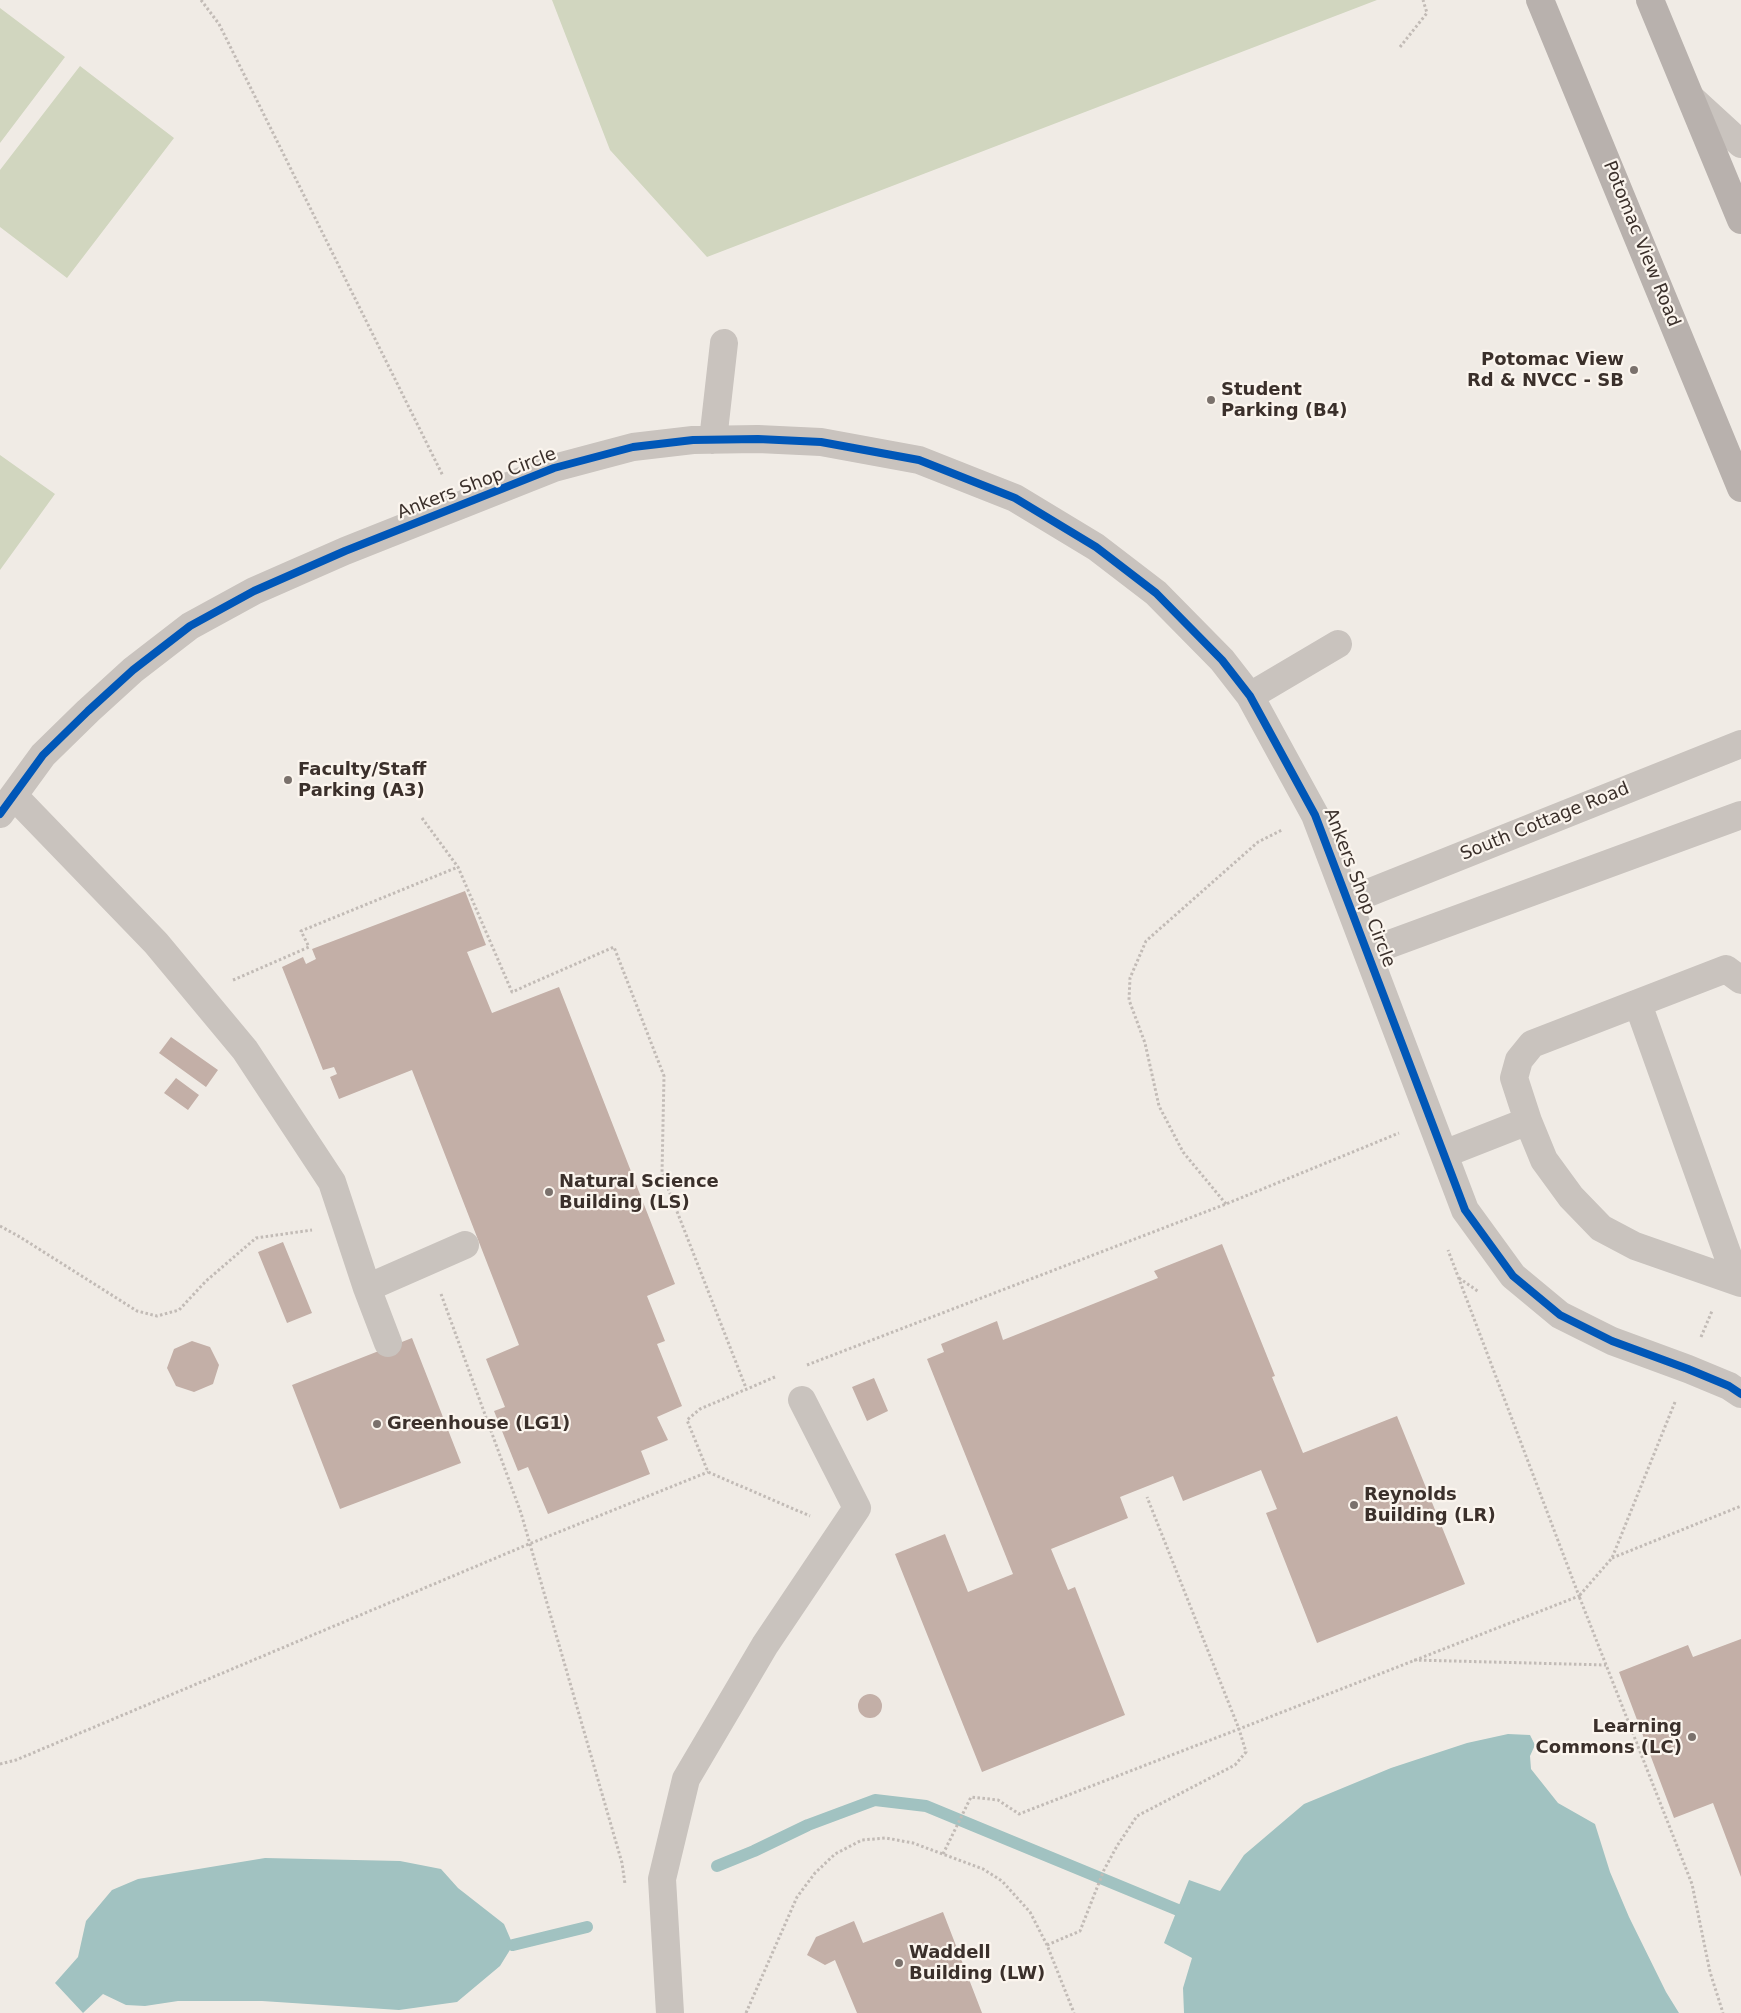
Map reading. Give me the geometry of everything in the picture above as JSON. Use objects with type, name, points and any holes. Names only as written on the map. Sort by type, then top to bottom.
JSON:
[{"type":"main road","name":"Potomac View Road","points":[[1540,0],[1741,488]]},
{"type":"main road","points":[[1650,0],[1741,220]]},
{"type":"street","points":[[1692,99],[1741,144]]},
{"type":"street","points":[[713,440],[724,343]]},
{"type":"street","name":"Ankers Shop Circle","points":[[7,805],[44,755],[88,711],[132,670],[190,626],[254,591],[345,551],[554,468],[624,450],[693,440],[758,439],[822,442],[918,460],[1014,498],[1096,547],[1156,593],[1222,660],[1250,696],[1315,815],[1465,1210],[1513,1276],[1560,1315],[1612,1341],[1688,1369],[1729,1386],[1741,1394]]},
{"type":"street","points":[[1250,696],[1338,644]]},
{"type":"street","name":"South Cottage Road","points":[[1348,901],[1741,744]]},
{"type":"street","points":[[7,805],[156,943],[245,1050],[332,1182],[367,1288],[388,1343]]},
{"type":"street","points":[[1368,952],[1741,815]]},
{"type":"street","points":[[1739,1282],[1635,1246],[1602,1228],[1570,1197],[1544,1160],[1528,1121],[1514,1078],[1519,1060],[1532,1044],[1726,969],[1741,980]]},
{"type":"street","points":[[1638,1004],[1739,1282]]},
{"type":"street","points":[[1444,1154],[1528,1121]]},
{"type":"street","points":[[367,1288],[465,1245]]},
{"type":"street","points":[[670,2013],[662,1879],[686,1779],[765,1646],[857,1508],[802,1400]]},
{"type":"path","points":[[201,0],[219,24],[443,477],[456,507]]},
{"type":"path","points":[[1400,47],[1427,13],[1423,0]]},
{"type":"path","points":[[422,818],[458,867],[512,992],[614,947],[664,1076],[662,1173],[746,1388]]},
{"type":"path","points":[[1226,1204],[1183,1152],[1159,1106],[1145,1043],[1129,1000],[1130,978],[1146,941],[1258,842],[1288,827]]},
{"type":"path","points":[[204,1000],[224,984],[309,947],[302,931],[458,867]]},
{"type":"path","points":[[801,1367],[1226,1204],[1401,1132]]},
{"type":"path","points":[[0,1226],[137,1311],[157,1316],[179,1310],[206,1281],[256,1238],[346,1226]]},
{"type":"path","points":[[1445,1241],[1579,1596],[1692,1884],[1710,1972],[1723,2013]]},
{"type":"path","points":[[428,1261],[521,1513],[622,1863],[625,1890]]},
{"type":"path","points":[[1698,1346],[1713,1310]]},
{"type":"path","points":[[783,1374],[700,1409],[687,1420],[708,1472],[842,1530]]},
{"type":"path","points":[[943,1854],[971,1797],[998,1800],[1019,1814],[1579,1596],[1612,1558],[1678,1394]]},
{"type":"path","points":[[0,1764],[16,1760],[529,1544],[708,1472]]},
{"type":"path","points":[[1048,1945],[1080,1931],[1104,1870],[1137,1816],[1235,1764],[1246,1752],[1239,1729],[1147,1497]]},
{"type":"path","points":[[1612,1558],[1741,1506]]},
{"type":"path","points":[[1412,1660],[1606,1665]]},
{"type":"path","points":[[746,2013],[797,1897],[815,1873],[835,1854],[862,1840],[886,1838],[913,1843],[943,1854],[983,1869],[1002,1881],[1030,1912],[1048,1945],[1074,2013]]},
{"type":"green space","points":[[552,0],[1377,0],[707,257],[610,150]]},
{"type":"green space","points":[[0,8],[65,57],[0,143]]},
{"type":"green space","points":[[80,66],[174,138],[67,278],[0,227],[0,170]]},
{"type":"green space","points":[[0,455],[55,494],[0,570]]},
{"type":"water","points":[[1508,1734],[1530,1735],[1535,1745],[1530,1756],[1531,1769],[1558,1803],[1595,1824],[1610,1872],[1629,1917],[1666,1992],[1679,2013],[1184,2013],[1183,1988],[1192,1958],[1164,1943],[1189,1880],[1220,1891],[1244,1855],[1304,1804],[1391,1768],[1467,1743]]},
{"type":"water","points":[[265,1858],[400,1861],[441,1869],[458,1888],[504,1924],[513,1945],[500,1966],[457,2002],[399,2010],[262,2001],[178,2001],[145,2006],[126,2005],[103,1994],[83,2013],[55,1983],[78,1957],[86,1921],[112,1890],[138,1879]]},
{"type":"building","name":"Natural Science Building (LS)","points":[[465,891],[486,945],[467,952],[492,1013],[559,987],[675,1284],[647,1296],[665,1341],[657,1344],[682,1406],[657,1417],[668,1440],[641,1451],[650,1474],[548,1514],[528,1467],[518,1471],[494,1411],[505,1407],[486,1359],[519,1345],[412,1070],[339,1099],[330,1077],[337,1074],[334,1067],[323,1070],[282,967],[303,957],[306,964],[316,959],[312,949]]},
{"type":"building","points":[[171,1037],[218,1070],[206,1087],[159,1053]]},
{"type":"building","points":[[176,1078],[199,1095],[188,1110],[164,1093]]},
{"type":"building","points":[[283,1242],[312,1313],[287,1323],[258,1252]]},
{"type":"building","name":"Reynolds Building (LR)","points":[[1222,1244],[1275,1376],[1272,1377],[1303,1453],[1397,1416],[1465,1584],[1317,1643],[1266,1513],[1277,1509],[1261,1470],[1183,1501],[1173,1476],[1120,1497],[1128,1518],[1051,1549],[1068,1590],[1075,1587],[1125,1715],[982,1772],[895,1554],[945,1534],[968,1592],[1013,1574],[927,1359],[944,1352],[941,1344],[997,1321],[1003,1340],[1158,1278],[1154,1271]]},
{"type":"building","name":"Greenhouse (LG1)","points":[[412,1338],[461,1463],[340,1509],[292,1385]]},
{"type":"building","points":[[192,1341],[210,1347],[219,1365],[213,1384],[194,1392],[176,1386],[167,1368],[174,1349]]},
{"type":"building","points":[[874,1378],[888,1411],[867,1421],[852,1387]]},
{"type":"building","name":"Learning Commons (LC)","points":[[1741,1639],[1741,1877],[1713,1803],[1674,1818],[1619,1672],[1688,1645],[1693,1657]]},
{"type":"building","points":[[870,1694],[879,1697],[882,1706],[879,1715],[870,1718],[861,1715],[858,1706],[861,1697]]},
{"type":"building","name":"Waddell Building (LW)","points":[[943,1912],[982,2013],[857,2013],[835,1960],[825,1965],[807,1955],[816,1937],[854,1921],[863,1943]]},
{"type":"waterway","points":[[717,1866],[754,1851],[808,1825],[875,1800],[926,1806],[1178,1910]]},
{"type":"waterway","points":[[513,1945],[587,1927]]},
{"type":"cycle path","points":[[0,814],[43,755],[133,670],[190,626],[254,591],[345,551],[554,468],[633,447],[693,440],[758,439],[821,442],[919,460],[1015,498],[1096,547],[1156,593],[1222,660],[1250,696],[1315,815],[1465,1210],[1513,1276],[1560,1315],[1612,1341],[1688,1369],[1729,1386],[1741,1394]]},
{"type":"place","name":"Potomac View Rd & NVCC - SB","points":[[1634,370]]},
{"type":"place","name":"Student Parking (B4)","points":[[1211,400]]},
{"type":"place","name":"Faculty/Staff Parking (A3)","points":[[288,780]]},
{"type":"place","name":"Natural Science Building (LS)","points":[[549,1192]]},
{"type":"place","name":"Greenhouse (LG1)","points":[[377,1424]]},
{"type":"place","name":"Reynolds Building (LR)","points":[[1354,1505]]},
{"type":"place","name":"Learning Commons (LC)","points":[[1692,1737]]},
{"type":"place","name":"Waddell Building (LW)","points":[[899,1963]]}]
